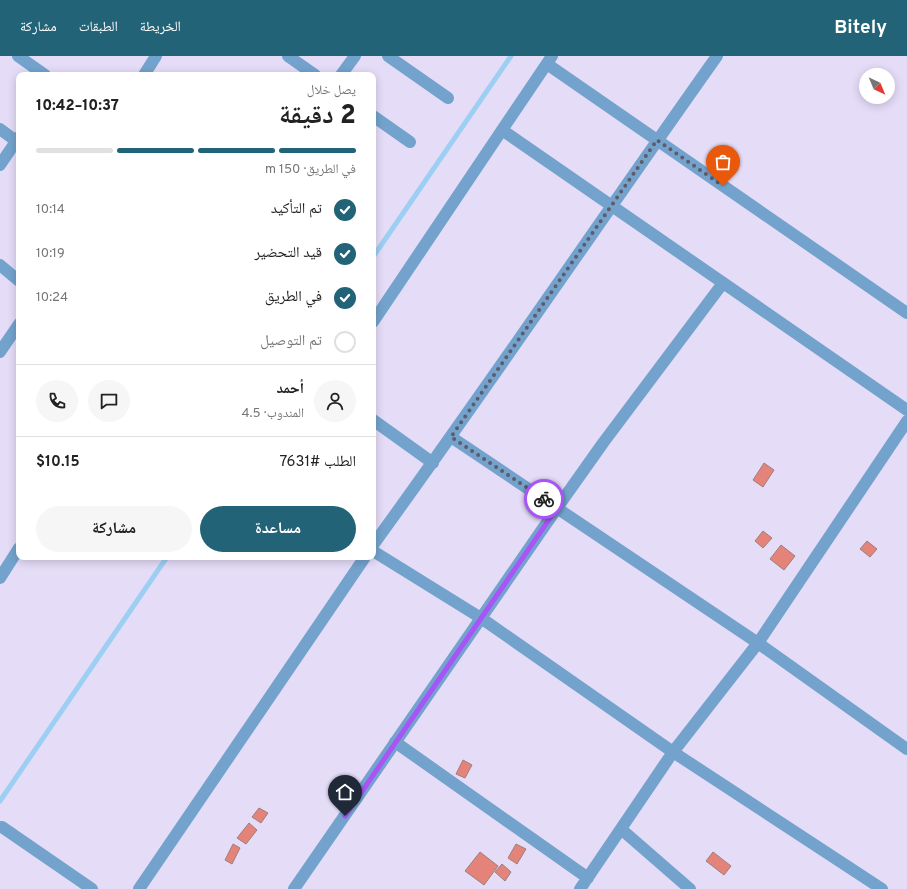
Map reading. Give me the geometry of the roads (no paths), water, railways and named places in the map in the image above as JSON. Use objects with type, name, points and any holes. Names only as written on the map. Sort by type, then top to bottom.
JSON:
[{"type":"street","points":[[18,56],[42,72]]},
{"type":"street","points":[[146,72],[156,56]]},
{"type":"street","points":[[288,56],[311,72]]},
{"type":"street","points":[[343,72],[355,56]]},
{"type":"street","points":[[388,56],[448,98]]},
{"type":"street","points":[[376,541],[451,437],[657,140],[718,56]]},
{"type":"street","points":[[376,318],[550,60],[657,140],[907,312]]},
{"type":"street","points":[[376,118],[410,142]]},
{"type":"street","points":[[0,129],[16,138]]},
{"type":"street","points":[[502,130],[907,410]]},
{"type":"street","points":[[0,165],[16,142]]},
{"type":"street","points":[[0,266],[16,279]]},
{"type":"street","points":[[294,889],[603,443],[723,283]]},
{"type":"street","points":[[0,352],[16,328]]},
{"type":"street","points":[[580,889],[673,752],[758,643],[907,421]]},
{"type":"street","points":[[376,422],[433,462]]},
{"type":"street","points":[[451,437],[758,643],[907,749]]},
{"type":"street","points":[[1,574],[16,552]]},
{"type":"street","points":[[376,553],[481,618],[673,752],[882,889]]},
{"type":"street","points":[[138,889],[363,560]]},
{"type":"street","points":[[396,742],[588,878]]},
{"type":"street","points":[[2,827],[92,889]]},
{"type":"street","points":[[621,829],[690,889]]},
{"type":"waterway","points":[[376,253],[511,56]]},
{"type":"waterway","points":[[0,801],[165,560]]}]
